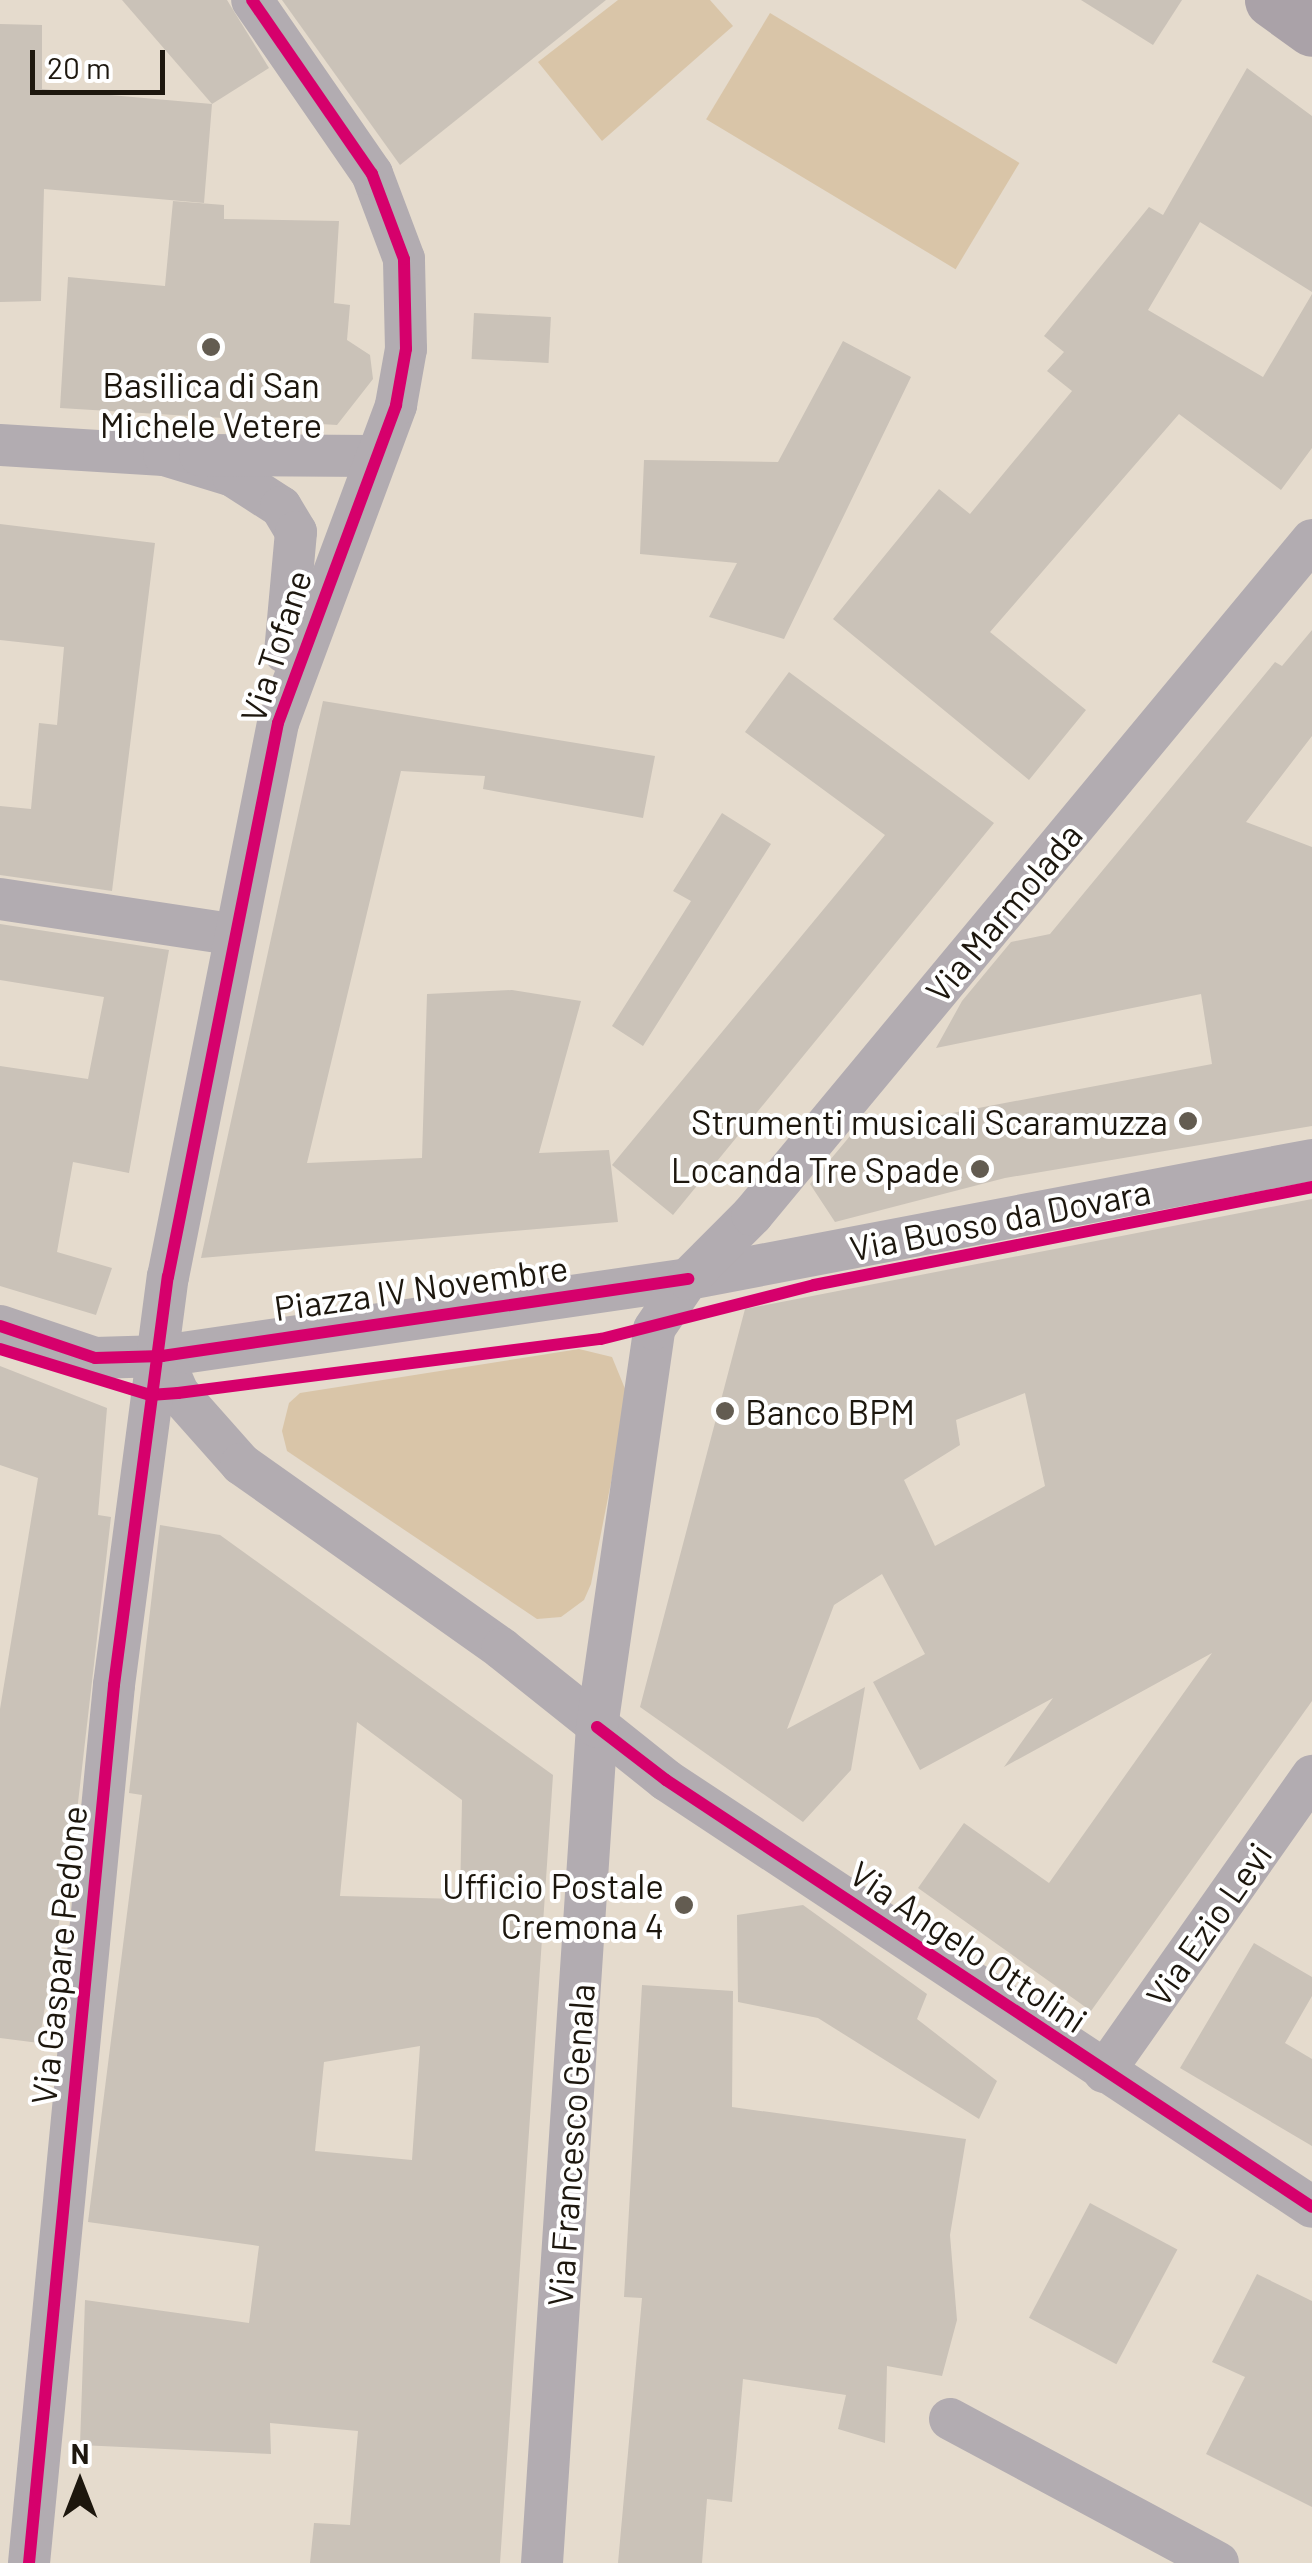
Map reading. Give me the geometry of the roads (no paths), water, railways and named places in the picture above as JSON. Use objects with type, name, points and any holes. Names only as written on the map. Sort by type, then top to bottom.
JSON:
[{"type":"main road","points":[[1272,0],[1312,30]]},
{"type":"street","name":"Via Tofane","points":[[162,1356],[168,1278],[232,934],[278,723],[372,456],[396,404],[406,349],[404,259],[372,174],[252,0]]},
{"type":"street","points":[[0,444],[164,455],[372,456]]},
{"type":"street","points":[[164,455],[234,476],[280,507],[296,532],[278,723]]},
{"type":"street","name":"Via Marmolada","points":[[688,1279],[752,1215],[1312,540]]},
{"type":"street","points":[[0,899],[232,934]]},
{"type":"street","name":"Via Buoso da Dovara","points":[[688,1279],[1312,1160]]},
{"type":"street","points":[[597,1727],[654,1329],[688,1279]]},
{"type":"street","name":"Piazza IV Novembre","points":[[0,1326],[95,1358],[162,1356],[688,1279]]},
{"type":"street","points":[[162,1356],[178,1393],[241,1464],[502,1649],[597,1727]]},
{"type":"street","name":"Via Gaspare Pedone","points":[[29,2563],[114,1685],[150,1395],[162,1356]]},
{"type":"street","name":"Via Angelo Ottolini","points":[[597,1727],[1104,2072],[1312,2206]]},
{"type":"street","name":"Via Francesco Genala","points":[[542,2563],[597,1727]]},
{"type":"street","name":"Via Ezio Levi","points":[[1104,2072],[1312,1776]]},
{"type":"street","points":[[950,2419],[1218,2563]]},
{"type":"place","name":"Basilica di San Michele Vetere","points":[[211,347]]},
{"type":"place","name":"Strumenti musicali Scaramuzza","points":[[1188,1121]]},
{"type":"place","name":"Locanda Tre Spade","points":[[980,1169]]},
{"type":"place","name":"Banco BPM","points":[[725,1411]]},
{"type":"place","name":"Ufficio Postale Cremona 4","points":[[684,1905]]}]
